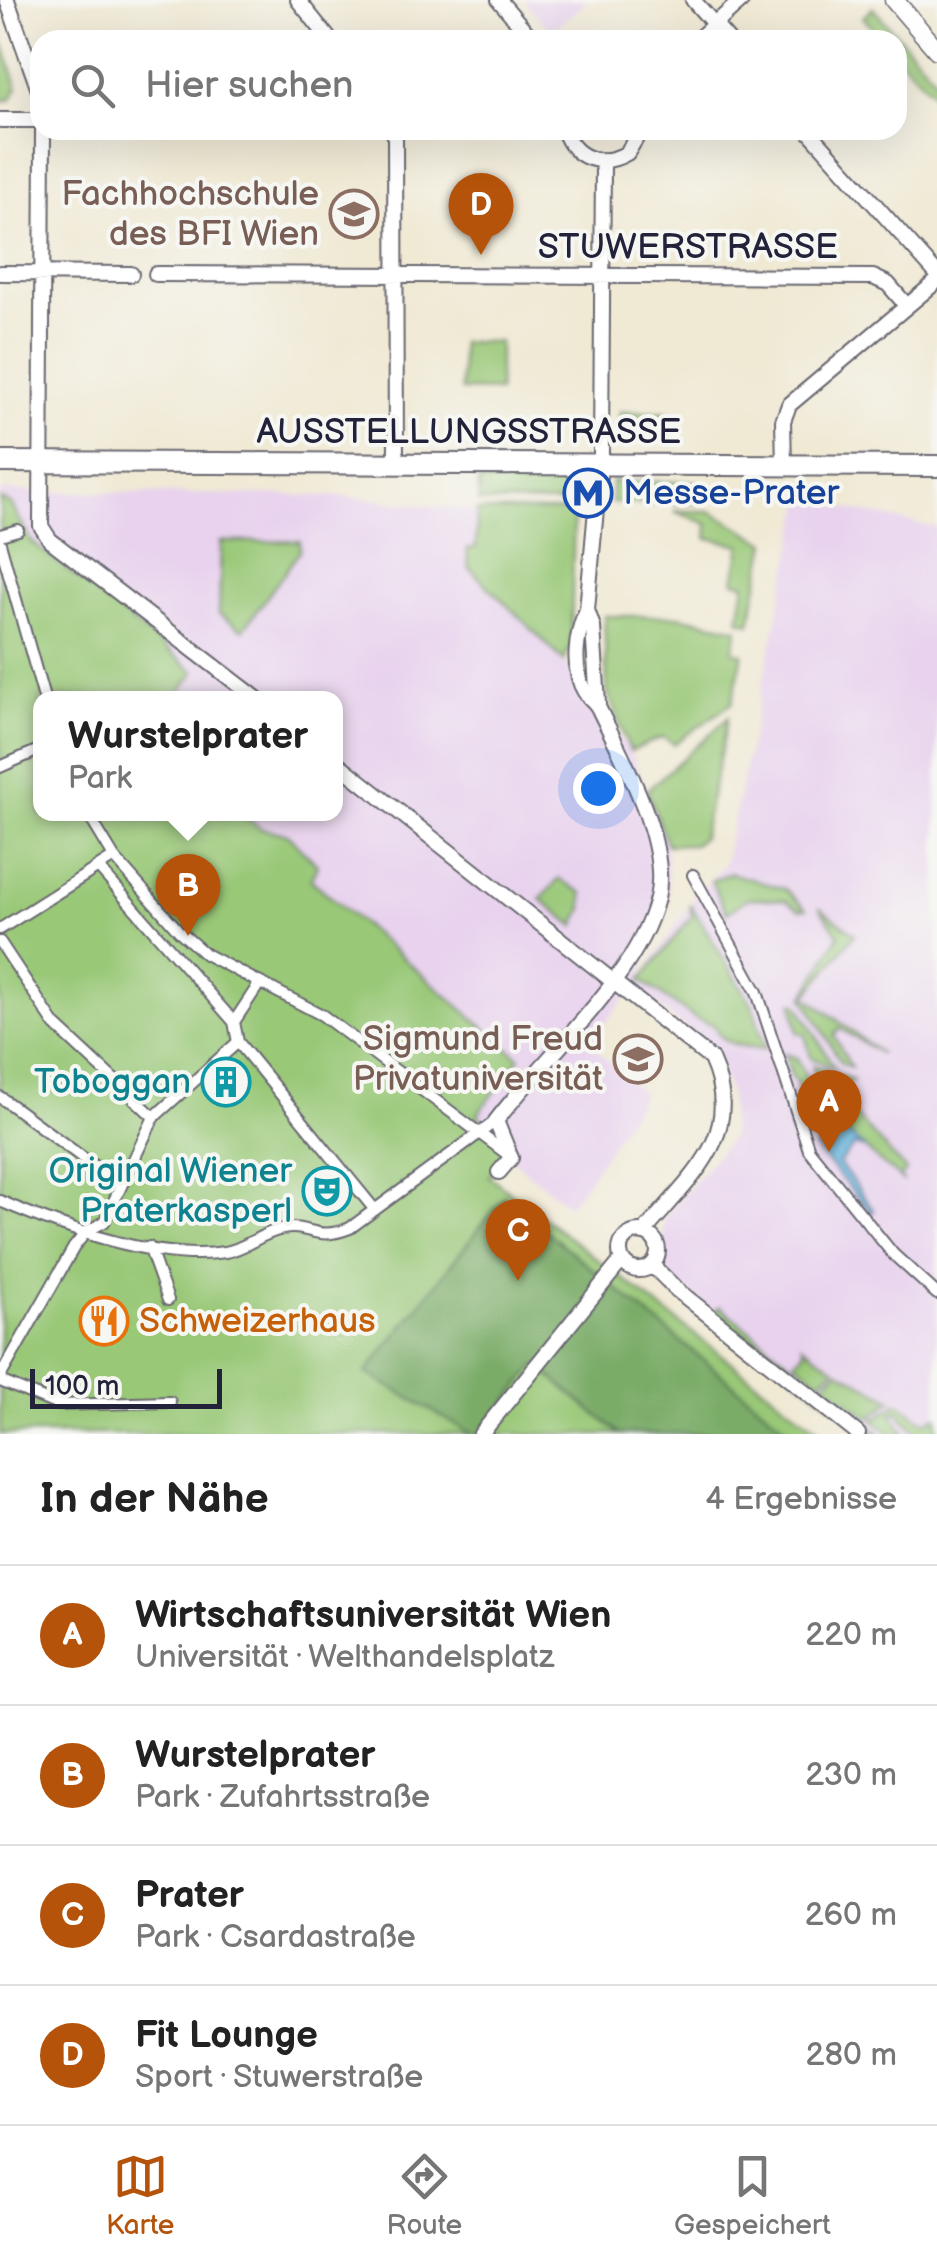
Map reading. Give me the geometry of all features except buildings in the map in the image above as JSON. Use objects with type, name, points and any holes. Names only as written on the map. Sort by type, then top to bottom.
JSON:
[{"type":"main road","name":"AUSSTELLUNGSSTRASSE","points":[[0,462],[937,466]]},
{"type":"street","points":[[7,0],[30,65]]},
{"type":"street","points":[[298,0],[322,30]]},
{"type":"street","points":[[499,0],[525,30]]},
{"type":"street","points":[[693,0],[719,30]]},
{"type":"street","points":[[708,30],[742,0]]},
{"type":"street","points":[[894,0],[937,50]]},
{"type":"street","points":[[0,120],[30,120]]},
{"type":"street","points":[[43,140],[41,516],[50,540],[247,691]]},
{"type":"street","points":[[395,140],[396,464]]},
{"type":"street","points":[[570,140],[577,151],[602,161],[627,153],[635,140]]},
{"type":"street","points":[[784,466],[782,420],[792,402],[908,306],[937,277],[817,140]]},
{"type":"street","points":[[0,1201],[108,1238],[195,1254],[229,1252],[282,1229],[332,1235],[375,1210],[496,1121],[638,943],[657,896],[657,853],[652,830],[598,705],[580,680],[579,626],[587,610],[599,466],[602,161]]},
{"type":"street","points":[[0,273],[131,274]]},
{"type":"street","name":"STUWERSTRASSE","points":[[156,274],[873,277],[888,284],[908,306]]},
{"type":"street","points":[[18,530],[0,539],[42,691]]},
{"type":"street","points":[[587,610],[593,627],[598,705]]},
{"type":"street","points":[[0,766],[33,752]]},
{"type":"street","points":[[343,768],[711,1059],[724,1101],[719,1136],[643,1232],[623,1240],[622,1260],[481,1434]]},
{"type":"street","points":[[92,821],[114,857],[179,931],[205,954],[322,1015],[511,1158]]},
{"type":"street","points":[[0,929],[114,857]]},
{"type":"street","points":[[98,866],[234,1022],[238,1042],[375,1210]]},
{"type":"street","points":[[693,875],[750,970],[809,1150],[893,1254],[937,1294]]},
{"type":"street","points":[[0,942],[56,1025],[154,1117]]},
{"type":"street","points":[[234,1022],[258,984]]},
{"type":"street","points":[[170,1402],[58,1405],[0,1379],[86,1232],[104,1222],[154,1117],[238,1042]]},
{"type":"street","points":[[0,1097],[120,1185]]},
{"type":"street","points":[[496,1121],[511,1158]]},
{"type":"street","points":[[499,1172],[511,1158]]},
{"type":"street","points":[[643,1232],[656,1244],[652,1265]]},
{"type":"street","points":[[149,1247],[168,1300]]},
{"type":"street","points":[[622,1260],[636,1270],[652,1265]]},
{"type":"street","points":[[652,1265],[676,1290],[858,1434]]},
{"type":"shaded area","points":[[524,0],[588,0],[553,30]]},
{"type":"shaded area","points":[[0,491],[338,496],[477,511],[476,549],[468,549],[469,568],[564,661],[630,751],[659,819],[666,844],[669,901],[639,981],[690,904],[724,864],[803,499],[937,528],[937,1434],[869,1434],[672,1279],[661,1254],[665,1216],[731,1138],[730,1097],[717,1055],[635,987],[589,1042],[643,1094],[591,1176],[568,1205],[505,1154],[326,1395],[0,1387]]},
{"type":"green space","points":[[873,8],[893,30],[874,30],[863,17]]},
{"type":"green space","points":[[0,35],[18,88],[10,100],[0,100]]},
{"type":"green space","points":[[907,46],[937,80],[937,97],[907,66]]},
{"type":"green space","points":[[461,342],[499,342],[499,391],[461,390]]},
{"type":"green space","points":[[620,412],[666,413],[666,427],[620,427]]},
{"type":"green space","points":[[479,481],[572,481],[572,503],[479,502]]},
{"type":"green space","points":[[612,481],[698,482],[698,503],[612,503]]},
{"type":"green space","points":[[0,499],[11,504],[32,542],[195,672],[180,691],[33,691],[33,821],[251,821],[260,828],[287,834],[317,865],[311,880],[520,1058],[478,1114],[505,1154],[489,1176],[824,1434],[0,1434]]},
{"type":"green space","points":[[477,511],[574,511],[571,645],[564,661],[469,568],[467,549],[476,548]]},
{"type":"green space","points":[[674,511],[710,511],[767,543],[750,623],[739,620],[745,584],[734,581],[741,545],[707,538],[708,524]]},
{"type":"green space","points":[[300,541],[300,551],[243,630],[219,614],[221,542]]},
{"type":"green space","points":[[604,616],[678,616],[738,629],[733,651],[743,654],[732,703],[674,744],[663,737],[630,751],[607,691]]},
{"type":"green space","points":[[728,718],[702,838],[694,844],[667,845],[647,790]]},
{"type":"green space","points":[[730,873],[785,889],[806,909],[800,910],[785,900],[748,898],[727,913],[711,881]]},
{"type":"green space","points":[[559,879],[583,893],[583,909],[575,926],[541,899]]},
{"type":"green space","points":[[690,904],[752,1004],[766,1049],[729,1042],[714,1025],[696,1019],[641,980],[692,916]]},
{"type":"green space","points":[[819,907],[855,934],[806,996],[881,1054],[839,1028],[834,1036],[851,1067],[841,1063],[804,997],[839,935]]},
{"type":"green space","points":[[793,1003],[797,1003],[834,1067],[811,1058],[805,1034],[798,1033]]},
{"type":"green space","points":[[785,1054],[797,1058],[811,1088],[817,1085],[813,1065],[853,1080],[834,1092],[906,1171],[900,1178],[904,1182],[840,1127],[828,1136],[791,1075]]},
{"type":"green space","points":[[504,1197],[794,1434],[620,1434],[536,1365],[481,1434],[472,1434],[366,1373]]},
{"type":"green space","points":[[720,1307],[880,1434],[869,1434],[713,1312]]},
{"type":"green space","points":[[803,1345],[835,1368],[820,1381],[795,1361],[805,1351]]},
{"type":"green space","points":[[838,1370],[892,1400],[869,1418],[824,1384]]},
{"type":"green space","points":[[898,1403],[925,1422],[937,1416],[937,1434],[919,1434],[896,1411],[892,1414],[905,1434],[892,1434],[873,1420]]},
{"type":"water","points":[[839,1126],[866,1149],[855,1145],[839,1163],[874,1211],[871,1213],[815,1148]]},
{"type":"place","name":"Fachhochschule des BFI Wien","points":[[354,214]]},
{"type":"place","name":"Fit Lounge","points":[[481,255]]},
{"type":"place","name":"Messe-Prater","points":[[588,493]]},
{"type":"place","name":"Wurstelprater","points":[[188,936]]},
{"type":"place","name":"Sigmund Freud Privatuniversität","points":[[638,1059]]},
{"type":"place","name":"Toboggan","points":[[226,1082]]},
{"type":"place","name":"Wirtschaftsuniversität Wien","points":[[829,1152]]},
{"type":"place","name":"Original Wiener Praterkasperl","points":[[327,1191]]},
{"type":"place","name":"Prater","points":[[518,1281]]},
{"type":"place","name":"Schweizerhaus","points":[[104,1321]]}]
